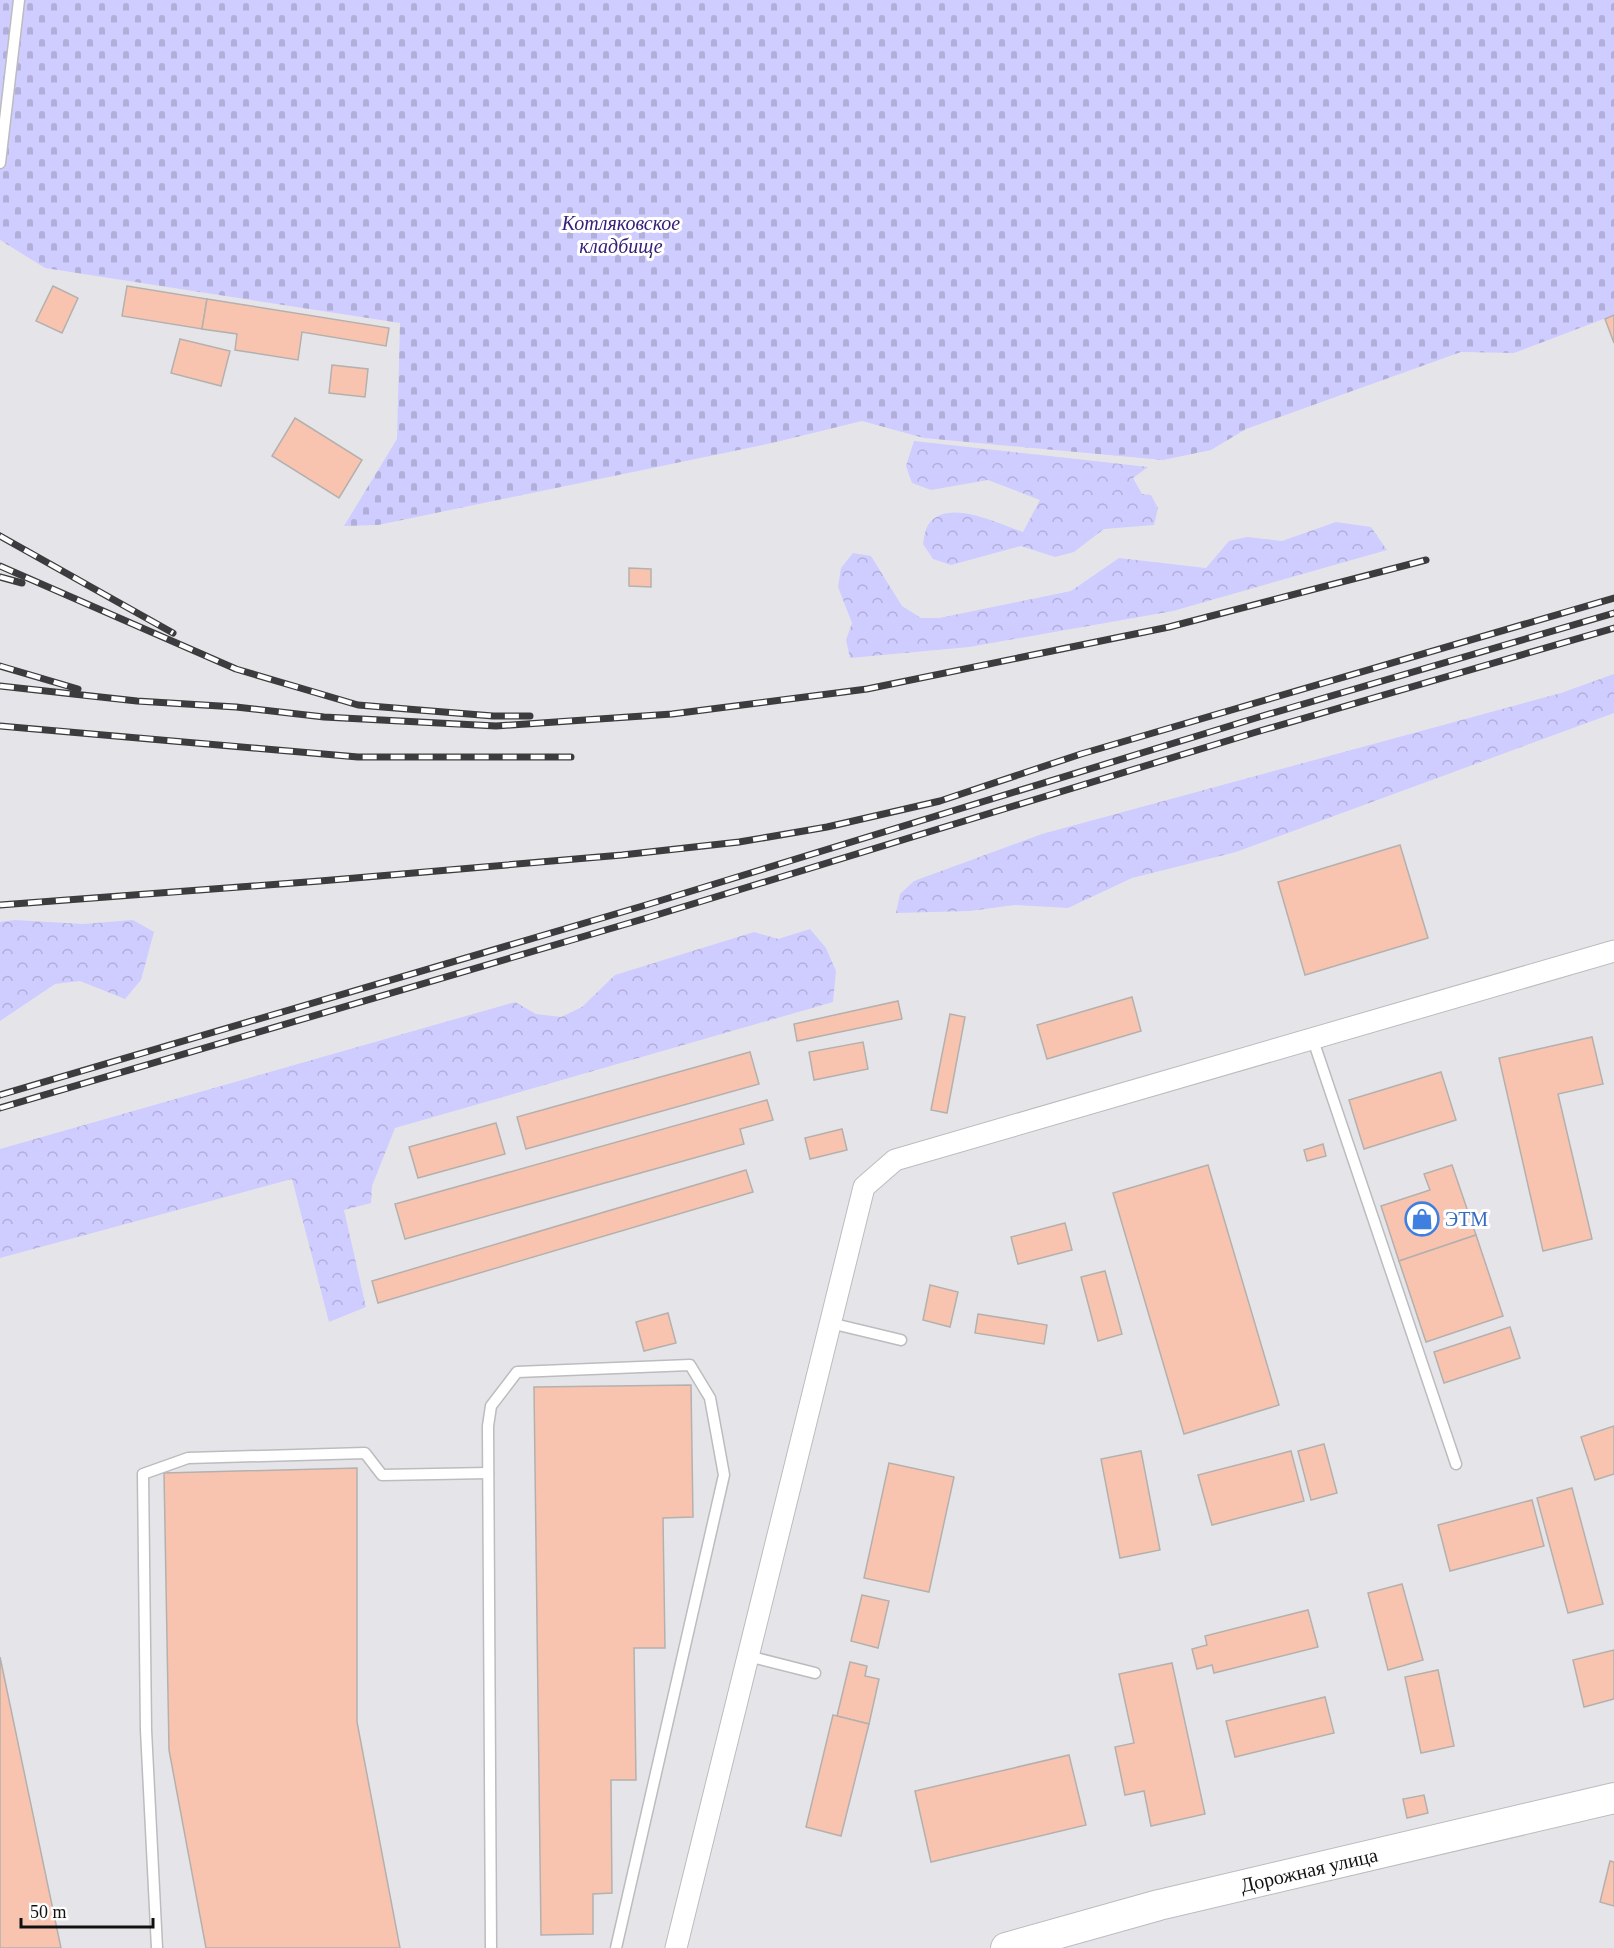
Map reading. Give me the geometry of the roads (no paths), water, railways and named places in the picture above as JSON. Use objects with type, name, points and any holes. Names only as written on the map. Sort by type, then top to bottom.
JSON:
[{"type":"main road","name":"Дорожная улица","points":[[1006,1948],[1159,1905],[1614,1798]]},
{"type":"street","points":[[676,1948],[864,1187],[895,1160],[1614,951]]},
{"type":"lane","points":[[0,163],[19,0]]},
{"type":"lane","points":[[1313,1040],[1456,1464]]},
{"type":"lane","points":[[830,1323],[901,1340]]},
{"type":"lane","points":[[490,1948],[488,1426],[491,1406],[517,1372],[690,1365],[710,1398],[724,1475],[616,1948]]},
{"type":"lane","points":[[157,1948],[146,1730],[143,1474],[188,1458],[365,1453],[382,1475],[488,1473]]},
{"type":"lane","points":[[748,1656],[815,1673]]},
{"type":"railway","points":[[0,536],[173,633]]},
{"type":"railway","points":[[0,686],[137,701],[236,707],[324,717],[496,726],[672,714],[867,689],[1169,627],[1426,560]]},
{"type":"railway","points":[[0,566],[236,669],[358,705],[493,716],[530,716]]},
{"type":"railway","points":[[0,577],[22,583]]},
{"type":"railway","points":[[0,905],[622,855],[739,842],[827,827],[940,801],[1081,754],[1614,598]]},
{"type":"railway","points":[[0,1095],[646,905],[1259,717],[1614,613]]},
{"type":"railway","points":[[0,1108],[650,917],[1253,733],[1614,628]]},
{"type":"railway","points":[[0,666],[78,689]]},
{"type":"railway","points":[[0,726],[358,757],[571,757]]},
{"type":"place","name":"ЭТМ","points":[[1422,1219]]},
{"type":"park label","name":"Котляковское кладбище","points":[[621,234]]}]
